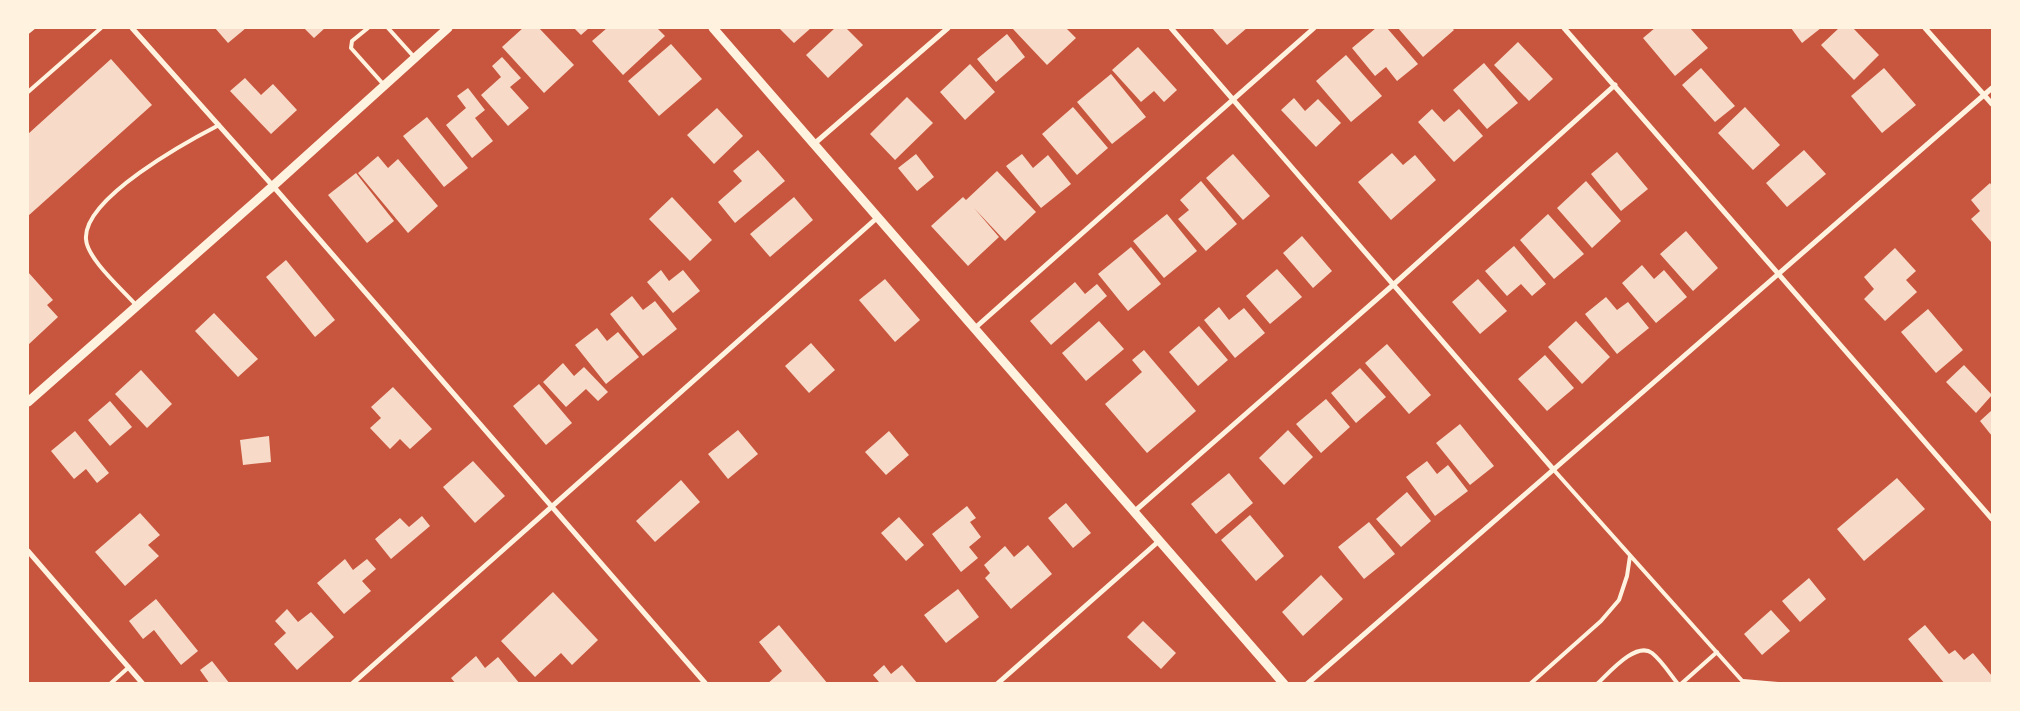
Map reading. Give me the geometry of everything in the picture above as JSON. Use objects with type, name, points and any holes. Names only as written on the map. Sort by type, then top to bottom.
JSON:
[{"type":"street","points":[[132,28],[273,186],[706,684]]},
{"type":"street","points":[[28,402],[273,186],[448,28]]},
{"type":"street","points":[[713,28],[1284,684]]},
{"type":"street","points":[[814,144],[948,28]]},
{"type":"street","points":[[1171,28],[1553,469]]},
{"type":"street","points":[[974,328],[1314,28]]},
{"type":"street","points":[[1564,28],[1992,519]]},
{"type":"street","points":[[1925,28],[1992,104]]},
{"type":"street","points":[[1135,511],[1393,285],[1615,85]]},
{"type":"street","points":[[1307,684],[1992,88]]},
{"type":"street","points":[[352,684],[878,217]]},
{"type":"street","points":[[997,684],[1159,541]]},
{"type":"street","points":[[28,551],[143,684]]},
{"type":"lane","points":[[28,32],[33,28]]},
{"type":"lane","points":[[28,92],[101,28]]},
{"type":"lane","points":[[368,28],[352,41],[351,48],[384,85]]},
{"type":"lane","points":[[388,28],[414,58]]},
{"type":"lane","points":[[137,306],[88,250],[87,229],[106,201],[139,173],[166,154],[219,125]]},
{"type":"lane","points":[[1553,469],[1743,682],[1778,684]]},
{"type":"lane","points":[[1530,684],[1601,621],[1619,600],[1630,556]]},
{"type":"lane","points":[[1597,684],[1637,650],[1645,650],[1652,653],[1680,684],[1716,652]]},
{"type":"lane","points":[[110,684],[129,667]]},
{"type":"building","points":[[215,28],[246,28],[228,43]]},
{"type":"building","points":[[304,28],[325,28],[314,38]]},
{"type":"building","points":[[523,28],[539,28],[574,65],[544,93],[502,47]]},
{"type":"building","points":[[574,28],[589,28],[581,35]]},
{"type":"building","points":[[607,28],[657,28],[665,36],[623,75],[592,41]]},
{"type":"building","points":[[779,28],[811,28],[794,43]]},
{"type":"building","points":[[835,28],[846,28],[863,45],[828,78],[806,55]]},
{"type":"building","points":[[1012,28],[1066,28],[1076,38],[1047,65]]},
{"type":"building","points":[[1212,28],[1247,28],[1227,45]]},
{"type":"building","points":[[1376,28],[1387,28],[1418,64],[1397,81],[1386,67],[1375,76],[1352,48]]},
{"type":"building","points":[[1398,28],[1452,28],[1454,30],[1423,57]]},
{"type":"building","points":[[1655,28],[1690,28],[1708,48],[1675,76],[1643,38]]},
{"type":"building","points":[[1791,28],[1821,28],[1802,43]]},
{"type":"building","points":[[1839,28],[1853,28],[1879,55],[1854,80],[1821,45]]},
{"type":"building","points":[[1007,34],[1025,57],[996,82],[977,59]]},
{"type":"building","points":[[1518,42],[1553,79],[1529,101],[1494,65]]},
{"type":"building","points":[[671,44],[702,79],[659,116],[628,81]]},
{"type":"building","points":[[1138,47],[1177,90],[1164,102],[1154,91],[1141,102],[1112,70]]},
{"type":"building","points":[[1346,55],[1382,96],[1351,122],[1316,81]]},
{"type":"building","points":[[502,57],[521,78],[510,87],[529,108],[508,126],[481,95],[501,77],[492,66]]},
{"type":"building","points":[[111,59],[152,105],[28,216],[28,134]]},
{"type":"building","points":[[1484,63],[1518,103],[1487,129],[1453,90]]},
{"type":"building","points":[[970,64],[995,92],[965,120],[940,92]]},
{"type":"building","points":[[1701,68],[1735,106],[1715,122],[1682,85]]},
{"type":"building","points":[[1884,68],[1916,105],[1882,133],[1851,96]]},
{"type":"building","points":[[1111,74],[1146,117],[1112,144],[1077,102]]},
{"type":"building","points":[[245,78],[261,95],[273,84],[297,110],[271,134],[230,91]]},
{"type":"building","points":[[468,88],[485,110],[475,118],[493,141],[472,158],[446,125],[466,108],[457,96]]},
{"type":"building","points":[[907,97],[933,123],[895,160],[870,134]]},
{"type":"building","points":[[1294,98],[1305,111],[1318,99],[1341,123],[1316,147],[1281,110]]},
{"type":"building","points":[[1073,107],[1108,148],[1077,175],[1042,134]]},
{"type":"building","points":[[1745,107],[1780,145],[1753,170],[1718,133]]},
{"type":"building","points":[[717,108],[743,136],[714,164],[687,135]]},
{"type":"building","points":[[1432,109],[1444,122],[1459,109],[1483,136],[1454,162],[1418,122]]},
{"type":"building","points":[[427,117],[468,168],[444,187],[403,136]]},
{"type":"building","points":[[758,150],[785,181],[735,223],[718,202],[742,181],[733,171]]},
{"type":"building","points":[[1804,150],[1826,174],[1787,207],[1766,183]]},
{"type":"building","points":[[1617,152],[1648,189],[1621,211],[1591,174]]},
{"type":"building","points":[[1392,153],[1403,165],[1415,155],[1436,180],[1391,220],[1358,182]]},
{"type":"building","points":[[916,154],[934,177],[917,191],[898,168]]},
{"type":"building","points":[[1022,154],[1033,168],[1048,155],[1071,184],[1041,208],[1006,166]]},
{"type":"building","points":[[1233,154],[1270,196],[1243,220],[1206,178]]},
{"type":"building","points":[[378,156],[388,168],[398,159],[438,206],[408,233],[358,173]]},
{"type":"building","points":[[997,171],[1036,212],[1005,241],[974,208],[999,237],[968,266],[931,226],[963,197],[966,200]]},
{"type":"building","points":[[356,173],[394,221],[367,243],[328,195]]},
{"type":"building","points":[[1201,181],[1237,224],[1206,251],[1178,219],[1189,210],[1180,200]]},
{"type":"building","points":[[1586,181],[1621,221],[1592,248],[1557,208]]},
{"type":"building","points":[[1990,183],[1992,186],[1991,242],[1971,219],[1980,211],[1971,200]]},
{"type":"building","points":[[672,197],[712,240],[690,261],[649,219]]},
{"type":"building","points":[[794,197],[813,220],[770,257],[750,234]]},
{"type":"building","points":[[1167,214],[1197,251],[1164,278],[1133,241]]},
{"type":"building","points":[[1548,214],[1584,254],[1554,279],[1520,240]]},
{"type":"building","points":[[1686,231],[1718,268],[1693,291],[1660,254]]},
{"type":"building","points":[[1302,236],[1332,271],[1313,288],[1283,253]]},
{"type":"building","points":[[1514,246],[1546,284],[1532,296],[1521,284],[1507,296],[1485,271]]},
{"type":"building","points":[[1131,247],[1161,284],[1128,311],[1098,274]]},
{"type":"building","points":[[1895,248],[1916,271],[1906,280],[1917,292],[1885,321],[1864,299],[1874,289],[1864,277]]},
{"type":"building","points":[[286,260],[335,320],[315,337],[266,277]]},
{"type":"building","points":[[1642,265],[1654,279],[1664,270],[1687,297],[1656,323],[1622,283]]},
{"type":"building","points":[[1277,269],[1302,297],[1270,324],[1246,296]]},
{"type":"building","points":[[661,270],[669,281],[683,270],[700,291],[673,313],[647,282]]},
{"type":"building","points":[[28,272],[53,300],[47,305],[58,317],[28,345]]},
{"type":"building","points":[[885,279],[920,320],[895,342],[859,300]]},
{"type":"building","points":[[1478,279],[1507,311],[1480,334],[1452,302]]},
{"type":"building","points":[[1075,282],[1085,294],[1097,284],[1107,296],[1051,345],[1030,321]]},
{"type":"building","points":[[632,296],[643,310],[655,301],[677,329],[643,356],[610,314]]},
{"type":"building","points":[[1606,297],[1617,310],[1628,302],[1649,328],[1617,354],[1585,314]]},
{"type":"building","points":[[1219,307],[1229,320],[1244,308],[1265,333],[1235,358],[1204,320]]},
{"type":"building","points":[[1928,309],[1963,350],[1936,373],[1901,332]]},
{"type":"building","points":[[214,313],[258,359],[238,377],[195,331]]},
{"type":"building","points":[[1099,321],[1124,349],[1086,381],[1062,353]]},
{"type":"building","points":[[1576,321],[1610,357],[1582,384],[1548,347]]},
{"type":"building","points":[[1199,326],[1228,360],[1198,386],[1169,352]]},
{"type":"building","points":[[597,328],[607,341],[618,332],[639,357],[606,384],[575,345]]},
{"type":"building","points":[[811,343],[835,370],[809,393],[785,366]]},
{"type":"building","points":[[1387,344],[1431,395],[1409,414],[1365,363]]},
{"type":"building","points":[[1144,350],[1196,411],[1147,453],[1105,404],[1142,372],[1132,360]]},
{"type":"building","points":[[1545,355],[1574,388],[1547,411],[1518,379]]},
{"type":"building","points":[[563,363],[574,376],[584,367],[608,392],[598,401],[586,389],[566,407],[543,382]]},
{"type":"building","points":[[1964,365],[1992,395],[1976,413],[1946,382]]},
{"type":"building","points":[[1360,368],[1386,397],[1356,423],[1331,393]]},
{"type":"building","points":[[141,370],[172,404],[147,428],[115,394]]},
{"type":"building","points":[[539,384],[572,423],[546,445],[513,406]]},
{"type":"building","points":[[393,387],[432,429],[410,449],[400,439],[390,449],[370,428],[381,418],[371,407]]},
{"type":"building","points":[[1326,399],[1350,427],[1321,453],[1296,424]]},
{"type":"building","points":[[110,401],[132,427],[110,446],[88,420]]},
{"type":"building","points":[[1992,410],[1992,436],[1980,421]]},
{"type":"building","points":[[1460,424],[1494,466],[1470,485],[1436,443]]},
{"type":"building","points":[[738,430],[758,454],[728,479],[708,454]]},
{"type":"building","points":[[1288,430],[1313,457],[1284,485],[1259,458]]},
{"type":"building","points":[[75,431],[109,473],[97,483],[86,469],[74,479],[51,451]]},
{"type":"building","points":[[889,431],[909,455],[886,475],[865,452]]},
{"type":"building","points":[[269,436],[271,462],[243,465],[240,440]]},
{"type":"building","points":[[473,461],[505,496],[475,523],[443,487]]},
{"type":"building","points":[[1427,461],[1437,474],[1448,465],[1468,491],[1435,516],[1406,477]]},
{"type":"building","points":[[1229,473],[1253,503],[1216,534],[1191,504]]},
{"type":"building","points":[[1897,478],[1925,509],[1864,561],[1837,529]]},
{"type":"building","points":[[681,480],[700,502],[655,542],[636,521]]},
{"type":"building","points":[[1407,492],[1431,521],[1401,547],[1376,519]]},
{"type":"building","points":[[1066,503],[1091,533],[1073,548],[1048,518]]},
{"type":"building","points":[[967,506],[976,518],[970,522],[981,537],[969,547],[978,558],[961,572],[932,534]]},
{"type":"building","points":[[140,513],[160,535],[148,545],[159,556],[125,586],[95,552]]},
{"type":"building","points":[[1250,515],[1284,556],[1256,581],[1221,540]]},
{"type":"building","points":[[422,516],[430,526],[391,559],[375,539],[400,518],[409,527]]},
{"type":"building","points":[[899,517],[924,545],[906,561],[881,533]]},
{"type":"building","points":[[1369,522],[1395,554],[1364,579],[1338,547]]},
{"type":"building","points":[[1028,545],[1052,574],[1011,609],[985,578],[990,573],[984,565],[1005,546],[1014,557]]},
{"type":"building","points":[[345,559],[353,570],[367,559],[376,569],[362,581],[371,591],[344,614],[317,583]]},
{"type":"building","points":[[1321,575],[1343,599],[1303,636],[1282,612]]},
{"type":"building","points":[[1809,578],[1826,599],[1800,622],[1782,601]]},
{"type":"building","points":[[958,589],[979,617],[946,643],[924,615]]},
{"type":"building","points":[[553,592],[598,640],[572,665],[561,653],[535,677],[501,641]]},
{"type":"building","points":[[156,599],[198,651],[181,665],[154,630],[143,639],[129,621]]},
{"type":"building","points":[[287,609],[298,622],[311,612],[334,637],[297,670],[274,644],[286,633],[275,621]]},
{"type":"building","points":[[1771,610],[1790,631],[1762,655],[1744,634]]},
{"type":"building","points":[[1143,621],[1176,653],[1161,669],[1127,637]]},
{"type":"building","points":[[779,625],[828,684],[767,684],[782,671],[759,642]]},
{"type":"building","points":[[1925,625],[1949,654],[1955,650],[1964,660],[1973,653],[1992,676],[1992,684],[1945,684],[1908,639]]},
{"type":"building","points":[[476,656],[485,668],[498,657],[520,684],[456,684],[451,678]]},
{"type":"building","points":[[212,661],[230,684],[210,684],[200,670]]},
{"type":"building","points":[[884,665],[891,674],[902,665],[918,684],[876,684],[879,682],[873,675]]}]
